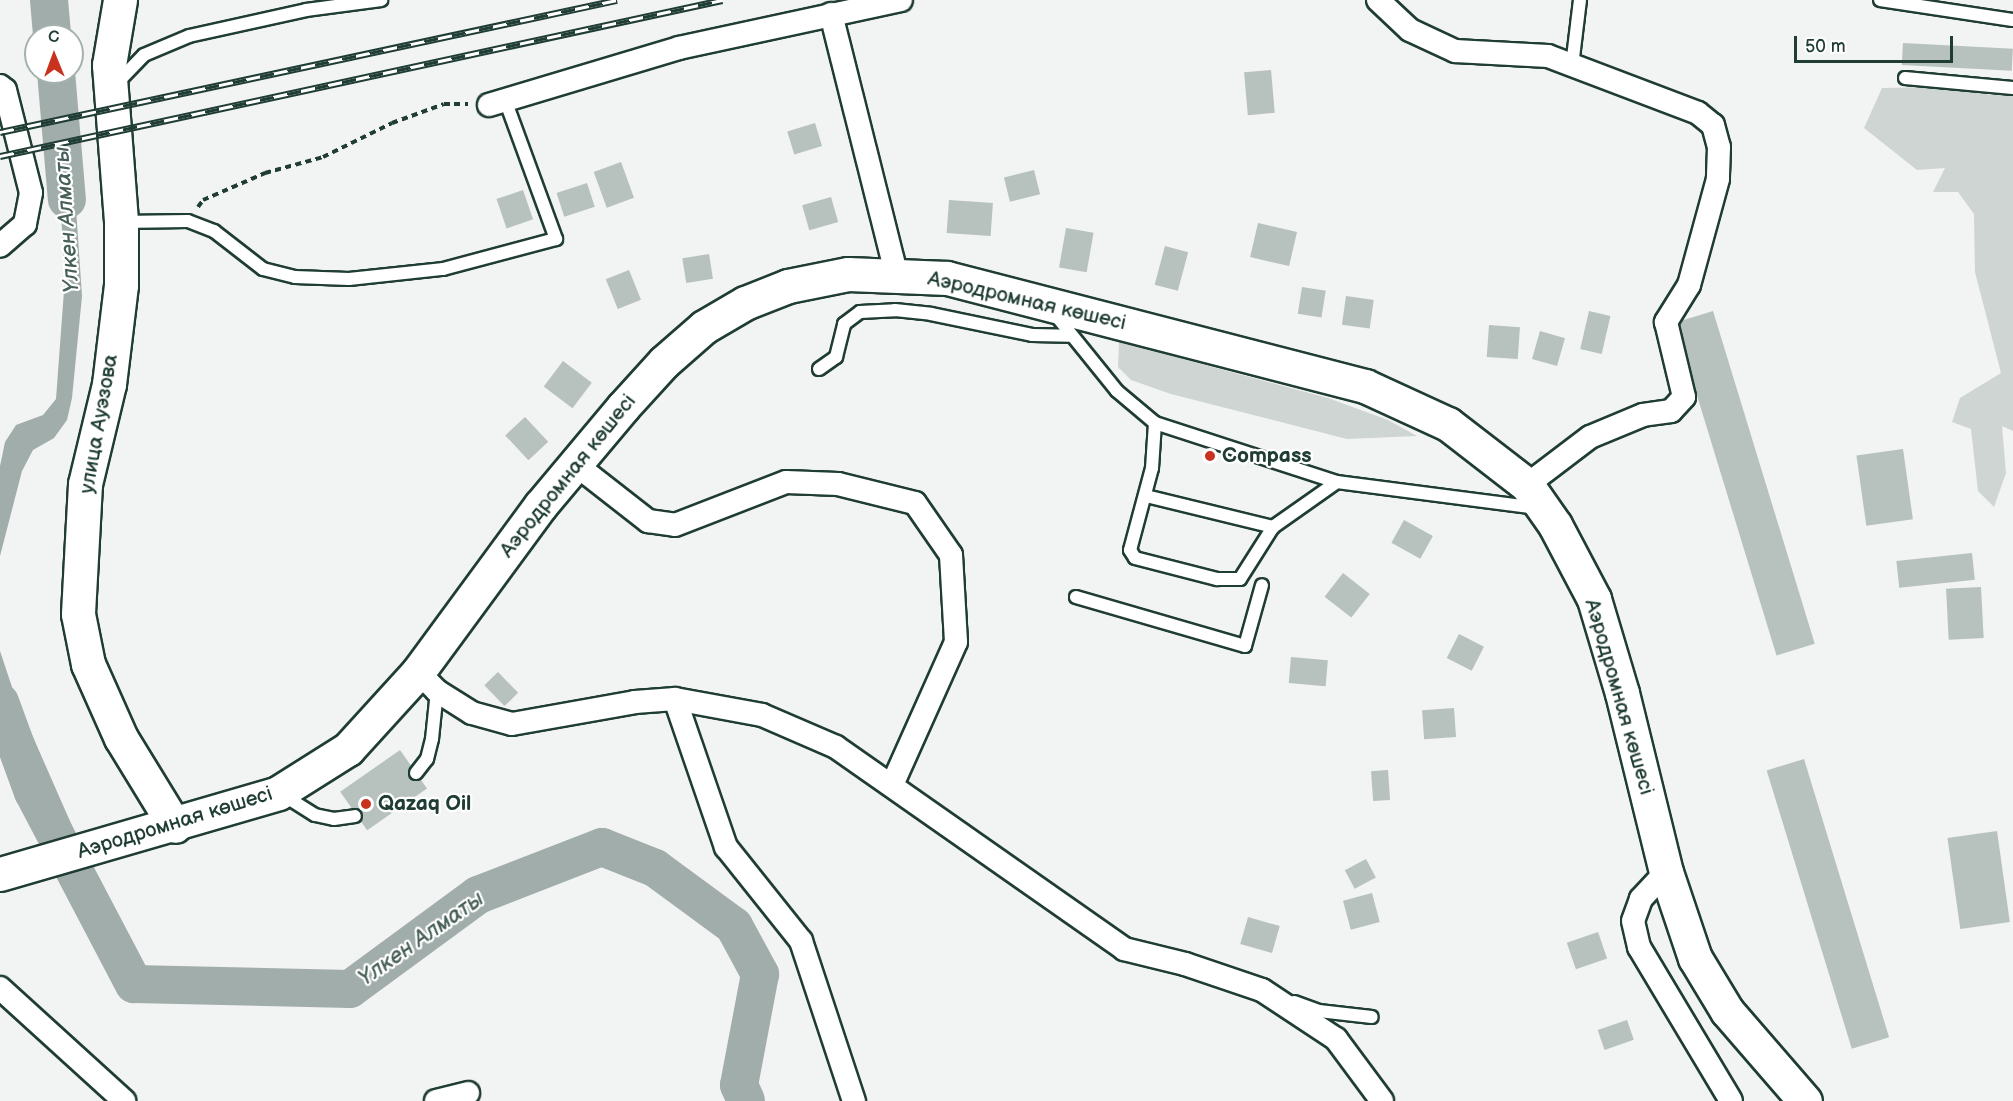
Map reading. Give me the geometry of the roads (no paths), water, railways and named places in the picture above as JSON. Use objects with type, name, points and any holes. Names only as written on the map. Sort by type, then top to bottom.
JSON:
[{"type":"main road","name":"улица Ауэзова","points":[[120,0],[110,65],[121,222],[121,285],[109,384],[85,484],[78,614],[88,664],[121,738],[175,826]]},
{"type":"main road","name":"Аэродромная көшесі","points":[[0,874],[175,826],[279,792],[348,749],[427,682],[575,464],[664,362],[704,327],[745,303],[788,286],[848,274],[896,273],[947,278],[1365,386],[1448,424],[1537,497],[1594,599],[1622,693],[1666,872],[1695,958],[1727,1011],[1805,1101]]},
{"type":"street","points":[[498,104],[679,48],[901,0]]},
{"type":"street","points":[[1378,0],[1410,30],[1455,51],[1548,56],[1698,114],[1713,124],[1719,147],[1718,179],[1689,285],[1666,321],[1684,397],[1671,411],[1643,415],[1590,437],[1537,497]]},
{"type":"street","points":[[831,14],[896,273]]},
{"type":"street","points":[[0,246],[26,224],[31,193],[2,88]]},
{"type":"street","points":[[575,464],[648,521],[675,525],[786,482],[838,484],[915,502],[951,555],[956,642],[892,785]]},
{"type":"street","points":[[427,682],[472,713],[512,724],[635,702],[675,699],[762,715],[836,747],[1124,949],[1185,964],[1262,990],[1336,1039],[1382,1101]]},
{"type":"street","points":[[675,699],[726,847],[801,941],[854,1101]]},
{"type":"street","points":[[1666,872],[1641,899],[1633,921],[1639,947],[1731,1101]]},
{"type":"street","points":[[0,988],[124,1101]]},
{"type":"street","points":[[436,1101],[468,1093]]},
{"type":"lane","points":[[111,89],[144,54],[189,36],[306,10],[381,0]]},
{"type":"lane","points":[[1572,66],[1580,0]]},
{"type":"lane","points":[[1880,0],[2013,20]]},
{"type":"lane","points":[[1905,78],[2013,88]]},
{"type":"lane","points":[[121,222],[188,221],[214,231],[263,269],[295,277],[349,279],[443,269],[556,238],[498,104]]},
{"type":"lane","points":[[1047,302],[1071,336],[1117,391],[1155,423],[1337,483],[1537,497]]},
{"type":"lane","points":[[819,369],[836,357],[844,324],[860,312],[895,310],[964,319],[1032,335],[1071,336]]},
{"type":"lane","points":[[1155,423],[1146,496],[1131,550],[1135,558],[1217,579],[1240,579],[1273,527],[1337,483]]},
{"type":"lane","points":[[1146,496],[1273,527]]},
{"type":"lane","points":[[1076,597],[1245,646],[1262,585]]},
{"type":"lane","points":[[416,773],[427,759],[432,739],[427,682]]},
{"type":"lane","points":[[279,792],[315,815],[355,816]]},
{"type":"lane","points":[[1262,990],[1319,1011],[1372,1017]]},
{"type":"water","points":[[72,149],[82,296],[72,398],[67,420],[54,438],[33,450],[22,471],[0,556],[0,466],[5,442],[16,425],[43,415],[56,399],[65,277],[57,151]]},
{"type":"water","points":[[0,651],[15,696],[73,828],[46,840],[0,745]]},
{"type":"waterway","name":"Үлкен Алматы","points":[[49,0],[51,24]]},
{"type":"waterway","name":"Үлкен Алматы","points":[[57,84],[67,200]]},
{"type":"waterway","name":"Үлкен Алматы","points":[[0,702],[33,792],[134,984],[350,989],[478,895],[602,847],[655,868],[734,926],[760,974],[739,1085],[746,1101]]},
{"type":"railway","points":[[0,132],[617,0]]},
{"type":"railway","points":[[0,156],[722,0]]},
{"type":"place","name":"Compass","points":[[1210,456]]},
{"type":"place","name":"Qazaq Oil","points":[[366,804]]}]
